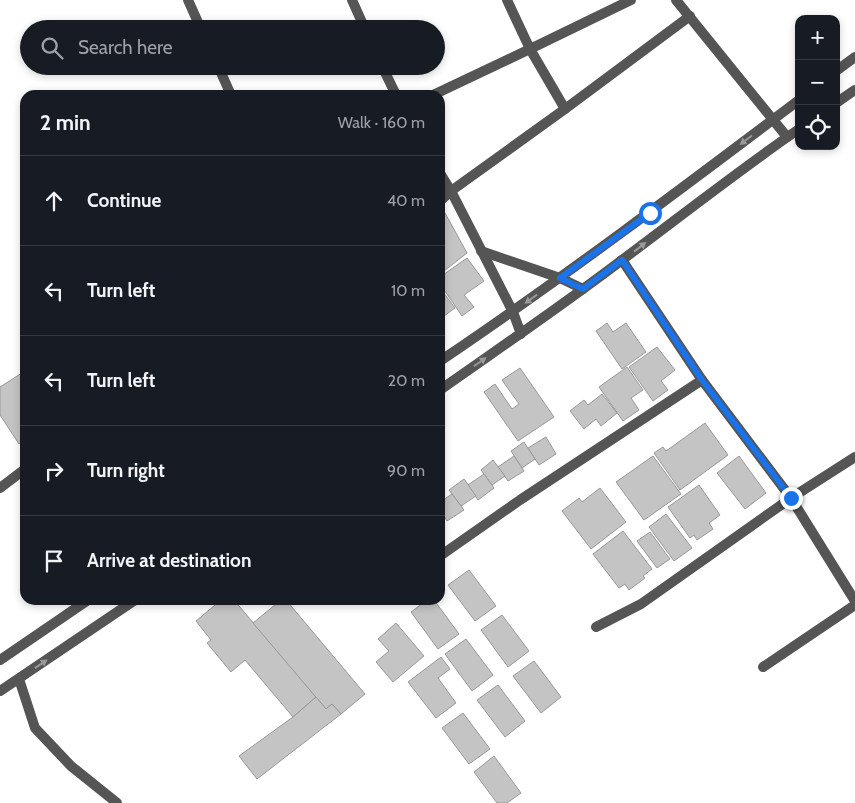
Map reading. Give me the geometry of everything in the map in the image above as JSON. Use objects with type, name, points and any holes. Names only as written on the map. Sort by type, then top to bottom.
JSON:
[{"type":"street","points":[[188,0],[197,20]]},
{"type":"street","points":[[352,0],[361,20]]},
{"type":"street","points":[[507,0],[530,49],[565,109]]},
{"type":"street","points":[[444,90],[631,0]]},
{"type":"street","points":[[676,0],[787,137]]},
{"type":"street","points":[[445,196],[690,16]]},
{"type":"street","points":[[840,68],[855,57]]},
{"type":"street","points":[[222,75],[229,90]]},
{"type":"street","points":[[386,75],[394,90]]},
{"type":"street","points":[[840,100],[855,90]]},
{"type":"street","points":[[445,358],[513,312],[650,213],[795,103]]},
{"type":"street","points":[[445,387],[583,289],[795,132]]},
{"type":"street","points":[[445,181],[513,312],[521,334]]},
{"type":"street","points":[[481,251],[560,278],[583,289]]},
{"type":"street","points":[[622,260],[702,380],[791,498],[855,601]]},
{"type":"street","points":[[445,552],[520,500],[702,380]]},
{"type":"street","points":[[596,627],[641,604],[791,498],[855,457]]},
{"type":"street","points":[[0,488],[20,473]]},
{"type":"street","points":[[0,660],[81,605]]},
{"type":"street","points":[[0,692],[128,605]]},
{"type":"street","points":[[763,666],[855,605]]},
{"type":"street","points":[[19,679],[35,728],[71,766],[117,803]]},
{"type":"building","points":[[445,213],[467,253],[445,270]]},
{"type":"building","points":[[467,258],[484,281],[464,295],[474,307],[462,316],[445,291],[445,273]]},
{"type":"building","points":[[445,295],[455,308],[445,315]]},
{"type":"building","points":[[607,323],[613,332],[626,323],[646,352],[622,369],[596,331]]},
{"type":"building","points":[[657,347],[675,370],[661,381],[668,390],[653,401],[629,367]]},
{"type":"building","points":[[627,367],[643,390],[631,398],[639,410],[623,421],[599,387]]},
{"type":"building","points":[[520,368],[554,417],[518,441],[484,392],[495,384],[512,409],[519,404],[502,380]]},
{"type":"building","points":[[20,374],[19,444],[0,415],[0,387]]},
{"type":"building","points":[[602,394],[617,413],[601,426],[596,419],[584,429],[570,411],[584,400],[588,405]]},
{"type":"building","points":[[705,423],[728,455],[680,490],[654,453],[663,447],[666,451]]},
{"type":"building","points":[[546,437],[556,454],[539,465],[528,448]]},
{"type":"building","points":[[524,442],[535,459],[522,468],[511,451]]},
{"type":"building","points":[[514,456],[524,471],[508,481],[498,467]]},
{"type":"building","points":[[653,456],[681,494],[644,520],[616,482]]},
{"type":"building","points":[[739,456],[766,493],[745,509],[717,473]]},
{"type":"building","points":[[493,460],[505,476],[492,485],[481,470]]},
{"type":"building","points":[[484,474],[494,488],[478,500],[468,485]]},
{"type":"building","points":[[464,479],[476,496],[461,506],[449,490]]},
{"type":"building","points":[[699,485],[720,515],[709,523],[713,529],[697,540],[694,535],[690,538],[668,507]]},
{"type":"building","points":[[600,488],[626,522],[591,549],[562,511],[579,498],[582,502]]},
{"type":"building","points":[[452,494],[464,510],[447,521],[445,518],[445,499]]},
{"type":"building","points":[[666,514],[692,548],[674,561],[649,527]]},
{"type":"building","points":[[623,531],[652,569],[643,576],[645,578],[629,590],[625,584],[619,588],[593,554]]},
{"type":"building","points":[[650,532],[670,559],[657,568],[637,541]]},
{"type":"building","points":[[469,570],[496,606],[475,621],[448,585]]},
{"type":"building","points":[[215,605],[238,605],[316,697],[293,717],[245,660],[231,672],[207,643],[211,640],[196,621]]},
{"type":"building","points":[[275,605],[290,605],[365,694],[341,714],[332,704],[326,709],[253,623]]},
{"type":"building","points":[[420,605],[438,605],[459,634],[438,649],[411,612]]},
{"type":"building","points":[[502,615],[529,651],[508,667],[481,630]]},
{"type":"building","points":[[396,623],[424,656],[393,682],[376,662],[389,651],[378,639]]},
{"type":"building","points":[[466,639],[493,675],[472,691],[445,654]]},
{"type":"building","points":[[441,657],[450,669],[438,678],[456,703],[436,718],[408,682]]},
{"type":"building","points":[[534,661],[561,697],[541,713],[513,676]]},
{"type":"building","points":[[498,685],[525,721],[505,737],[477,700]]},
{"type":"building","points":[[316,697],[326,709],[332,704],[341,714],[257,779],[239,756],[293,717]]},
{"type":"building","points":[[463,713],[490,749],[469,764],[442,728]]},
{"type":"building","points":[[494,756],[521,793],[507,803],[497,803],[474,772]]},
{"type":"route","points":[[650,213],[560,278],[583,289],[622,260],[702,380],[791,498]]}]
